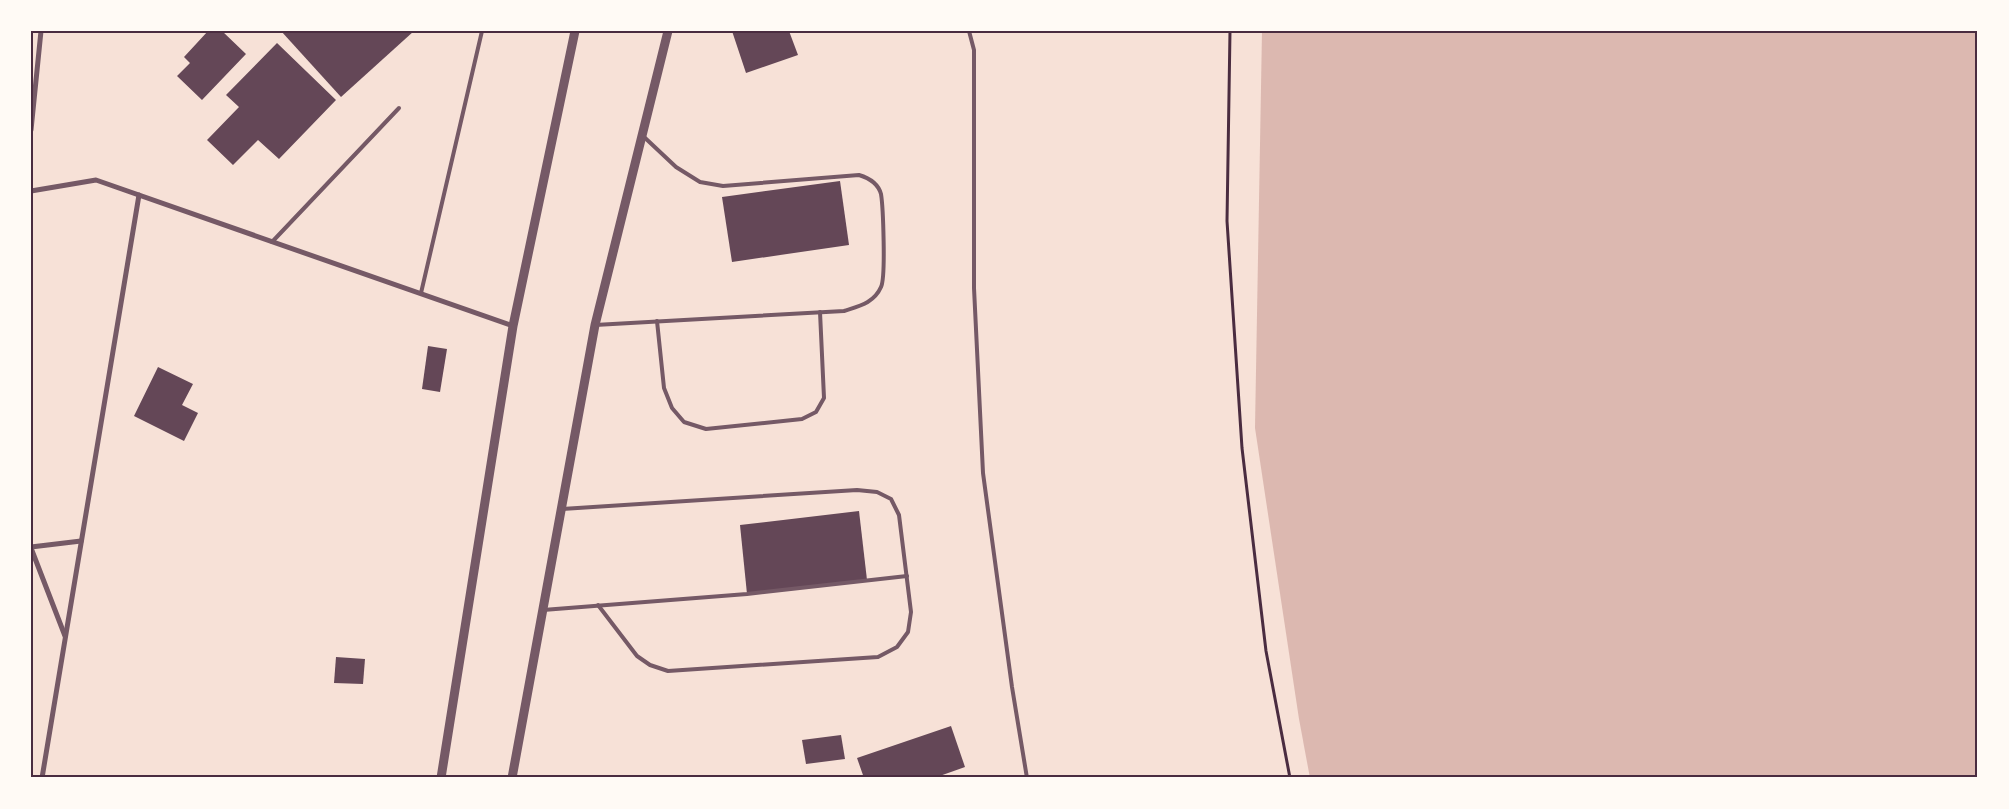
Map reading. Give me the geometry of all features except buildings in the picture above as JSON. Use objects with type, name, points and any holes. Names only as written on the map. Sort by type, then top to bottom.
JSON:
[{"type":"street","points":[[31,130],[41,31]]},
{"type":"street","points":[[441,778],[514,326],[575,31]]},
{"type":"street","points":[[512,778],[595,325],[668,31]]},
{"type":"street","points":[[31,191],[96,180],[514,326]]},
{"type":"street","points":[[42,778],[139,195]]},
{"type":"street","points":[[65,636],[31,548],[81,541]]},
{"type":"lane","points":[[421,294],[482,31]]},
{"type":"lane","points":[[969,31],[974,50],[974,288],[983,473],[1012,687],[1027,778]]},
{"type":"lane","points":[[272,242],[399,108]]},
{"type":"lane","points":[[595,325],[844,311],[869,303],[882,286],[884,263],[880,193],[872,180],[859,175],[723,186],[700,182],[676,167],[642,136]]},
{"type":"lane","points":[[657,322],[664,388],[672,408],[684,422],[706,429],[802,419],[816,412],[824,398],[820,312]]},
{"type":"lane","points":[[561,509],[858,490],[877,492],[891,499],[898,515],[911,612],[908,632],[897,648],[878,657],[668,671],[650,665],[636,656],[598,605]]},
{"type":"lane","points":[[543,610],[747,594],[906,576]]},
{"type":"path","points":[[1230,31],[1227,221],[1242,448],[1266,651],[1290,778]]},
{"type":"shaded area","points":[[1262,31],[1978,31],[1978,778],[1310,778],[1299,719],[1255,428]]}]
